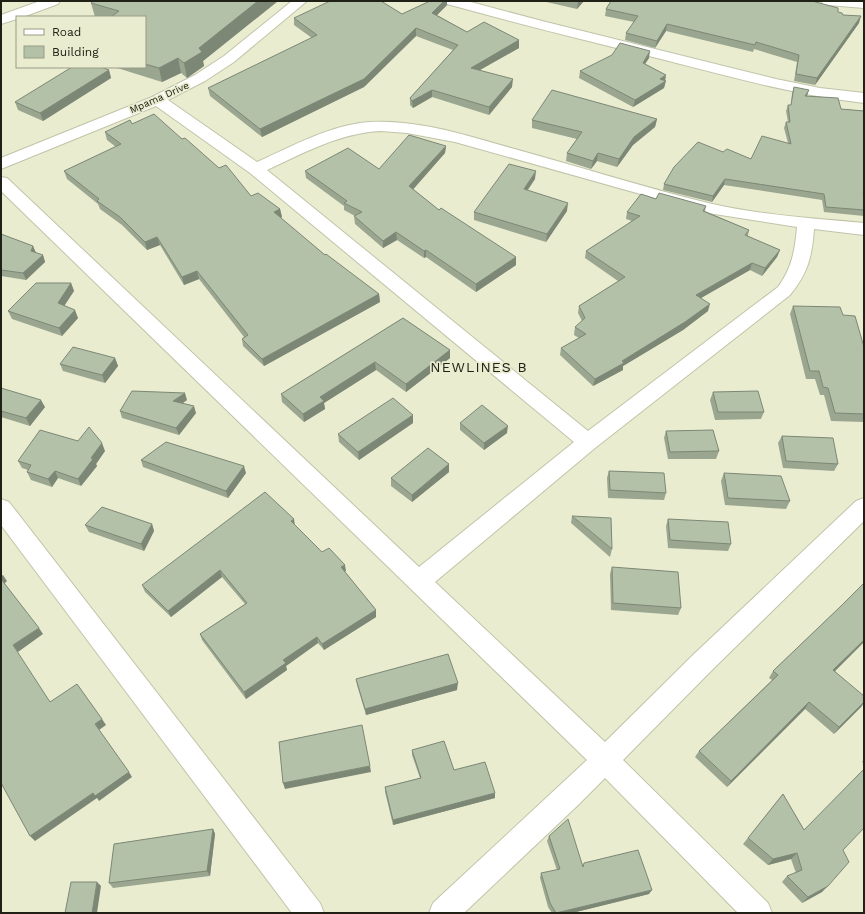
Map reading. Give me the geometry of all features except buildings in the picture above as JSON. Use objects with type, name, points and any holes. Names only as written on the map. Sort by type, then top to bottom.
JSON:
[{"type":"street","points":[[1,20],[53,1]]},
{"type":"street","name":"Mpama Drive","points":[[1,164],[156,100],[200,78],[230,59],[300,1]]},
{"type":"street","points":[[452,1],[508,17],[765,80],[810,90],[864,98]]},
{"type":"street","points":[[828,1],[864,4]]},
{"type":"street","points":[[156,100],[256,169],[588,442]]},
{"type":"street","points":[[256,169],[336,134],[356,128],[386,127],[416,129],[458,138],[708,208],[806,223],[864,229]]},
{"type":"street","points":[[1,182],[605,760],[758,913]]},
{"type":"street","points":[[419,581],[588,442],[784,291],[794,279],[802,259],[806,223]]},
{"type":"street","points":[[443,913],[567,798],[703,662],[864,507]]},
{"type":"street","points":[[1,508],[310,913]]},
{"type":"district","name":"NEWLINES B","points":[[479,367]]}]
